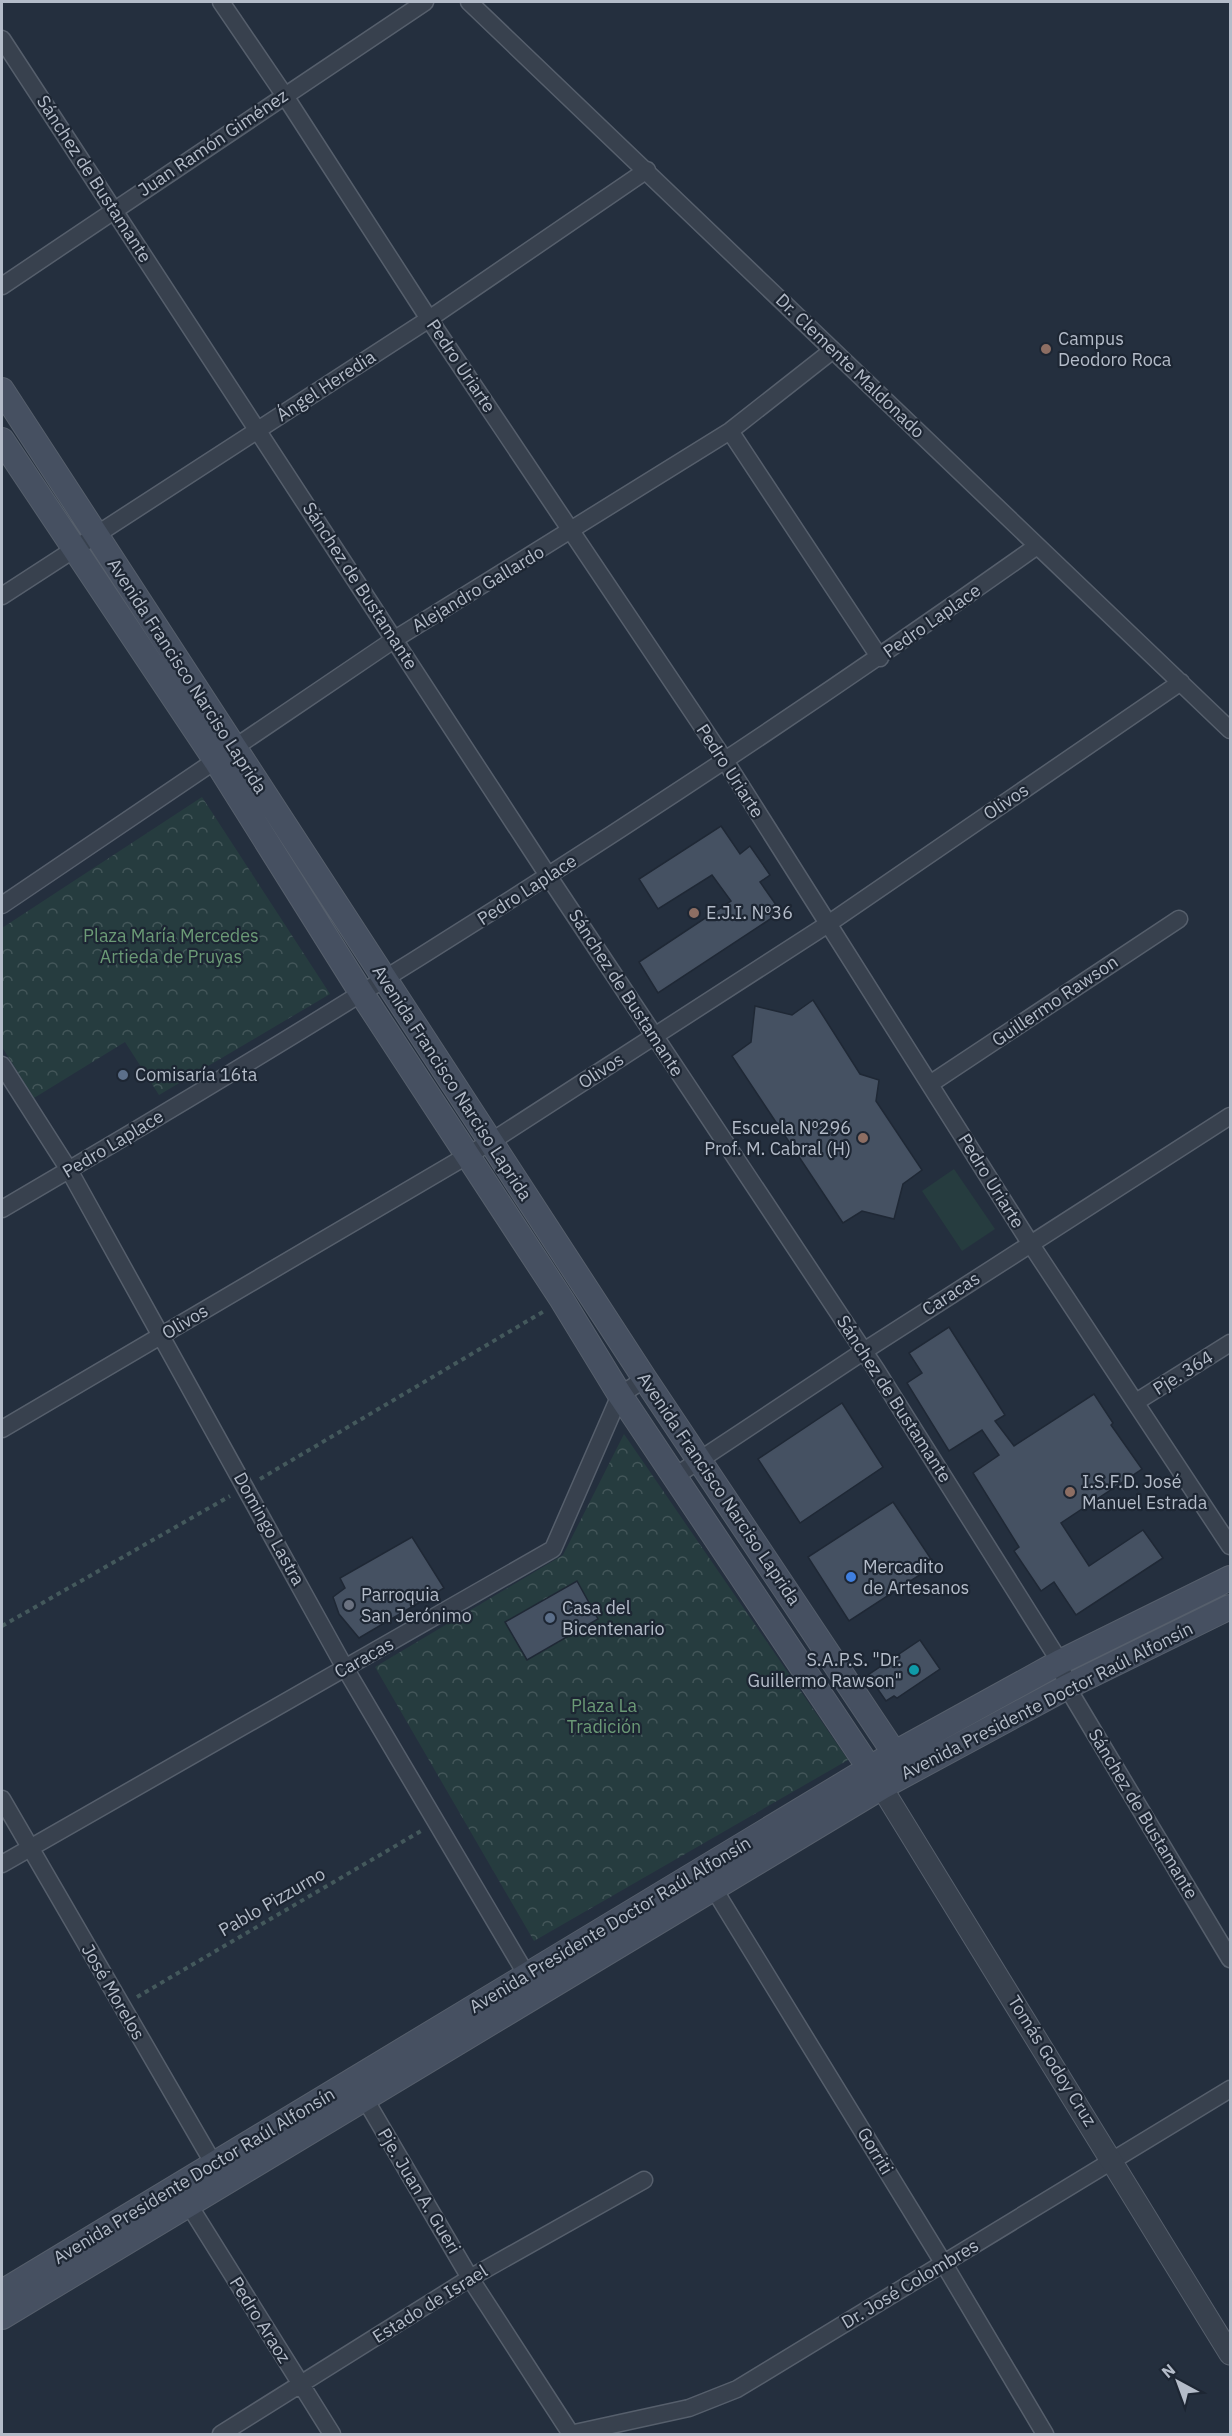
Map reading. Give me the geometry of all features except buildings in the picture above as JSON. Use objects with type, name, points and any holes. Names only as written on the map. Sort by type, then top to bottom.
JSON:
[{"type":"main road","name":"Avenida Francisco Narciso Laprida","points":[[2,390],[96,535],[362,994],[562,1300],[620,1395],[876,1778]]},
{"type":"main road","name":"Avenida Francisco Narciso Laprida","points":[[2,440],[73,549],[225,755],[385,980],[645,1379],[901,1763]]},
{"type":"main road","name":"Avenida Presidente Doctor Raúl Alfonsín","points":[[2,2317],[189,2205],[220,2174],[532,1983],[901,1763],[1060,1662],[1230,1578]]},
{"type":"main road","name":"Avenida Presidente Doctor Raúl Alfonsín","points":[[901,1763],[1067,1687],[1230,1607]]},
{"type":"main road","name":"Avenida Presidente Doctor Raúl Alfonsín","points":[[2,2292],[220,2174],[365,2099],[532,1983]]},
{"type":"street","name":"Pedro Uriarte","points":[[221,2],[285,96],[429,319],[724,759],[1030,1243],[1230,1545]]},
{"type":"street","name":"Juan Ramón Giménez","points":[[2,286],[426,2]]},
{"type":"street","name":"Dr. Clemente Maldonado","points":[[469,2],[1230,730]]},
{"type":"street","name":"Sánchez de Bustamante","points":[[2,39],[549,877],[864,1351],[1060,1662],[1067,1687],[1230,1959]]},
{"type":"street","name":"Ángel Heredia","points":[[2,596],[429,319],[647,170]]},
{"type":"street","name":"Alejandro Gallardo","points":[[2,905],[395,639],[730,431],[832,350]]},
{"type":"street","points":[[730,431],[880,658]]},
{"type":"street","name":"Pedro Laplace","points":[[2,1209],[362,994],[549,877],[724,759],[880,658],[1037,546]]},
{"type":"street","name":"Olivos","points":[[2,1429],[492,1141],[828,924],[1181,682]]},
{"type":"street","name":"Guillermo Rawson","points":[[930,1084],[1179,918]]},
{"type":"street","name":"Domingo Lastra","points":[[2,1065],[69,1170],[345,1668],[532,1983]]},
{"type":"street","name":"Caracas","points":[[674,1477],[1030,1243],[1230,1116]]},
{"type":"street","name":"Pje. 364","points":[[1136,1402],[1230,1343]]},
{"type":"street","points":[[620,1395],[645,1379]]},
{"type":"street","name":"Caracas","points":[[2,1864],[553,1549],[620,1395]]},
{"type":"street","name":"Tomás Godoy Cruz","points":[[876,1778],[1113,2160],[1230,2354]]},
{"type":"street","name":"José Morelos","points":[[2,1799],[220,2174]]},
{"type":"street","name":"Gorriti","points":[[708,1880],[944,2264],[1045,2434]]},
{"type":"street","name":"Dr. José Colombres","points":[[571,2434],[689,2408],[737,2389],[1230,2089]]},
{"type":"street","name":"Pje. Juan A. Gueri","points":[[365,2099],[470,2278],[571,2434]]},
{"type":"street","name":"Estado de Israel","points":[[221,2434],[470,2278],[644,2180]]},
{"type":"street","name":"Pedro Araoz","points":[[189,2205],[332,2434]]},
{"type":"path","points":[[2,1626],[246,1487],[562,1300]]},
{"type":"path","name":"Pablo Pizzurno","points":[[121,2007],[436,1822]]},
{"type":"green space","name":"Plaza María Mercedes Artieda de Pruyas","points":[[202,797],[330,994],[159,1095],[125,1042],[34,1098],[2,1047],[2,928]]},
{"type":"green space","points":[[954,1169],[995,1229],[962,1251],[922,1191]]},
{"type":"green space","name":"Plaza La Tradición","points":[[624,1434],[848,1760],[534,1941],[375,1667],[563,1555]]},
{"type":"place","name":"Campus Deodoro Roca","points":[[1046,349]]},
{"type":"place","name":"E.J.I. Nº36","points":[[694,913]]},
{"type":"place","name":"Comisaría 16ta","points":[[123,1075]]},
{"type":"place","name":"Escuela Nº296 Prof. M. Cabral (H)","points":[[863,1138]]},
{"type":"place","name":"I.S.F.D. José Manuel Estrada","points":[[1070,1492]]},
{"type":"place","name":"Mercadito de Artesanos","points":[[851,1577]]},
{"type":"place","name":"Parroquia San Jerónimo","points":[[349,1605]]},
{"type":"place","name":"Casa del Bicentenario","points":[[550,1618]]},
{"type":"place","name":"S.A.P.S. \"Dr. Guillermo Rawson\"","points":[[914,1670]]}]
